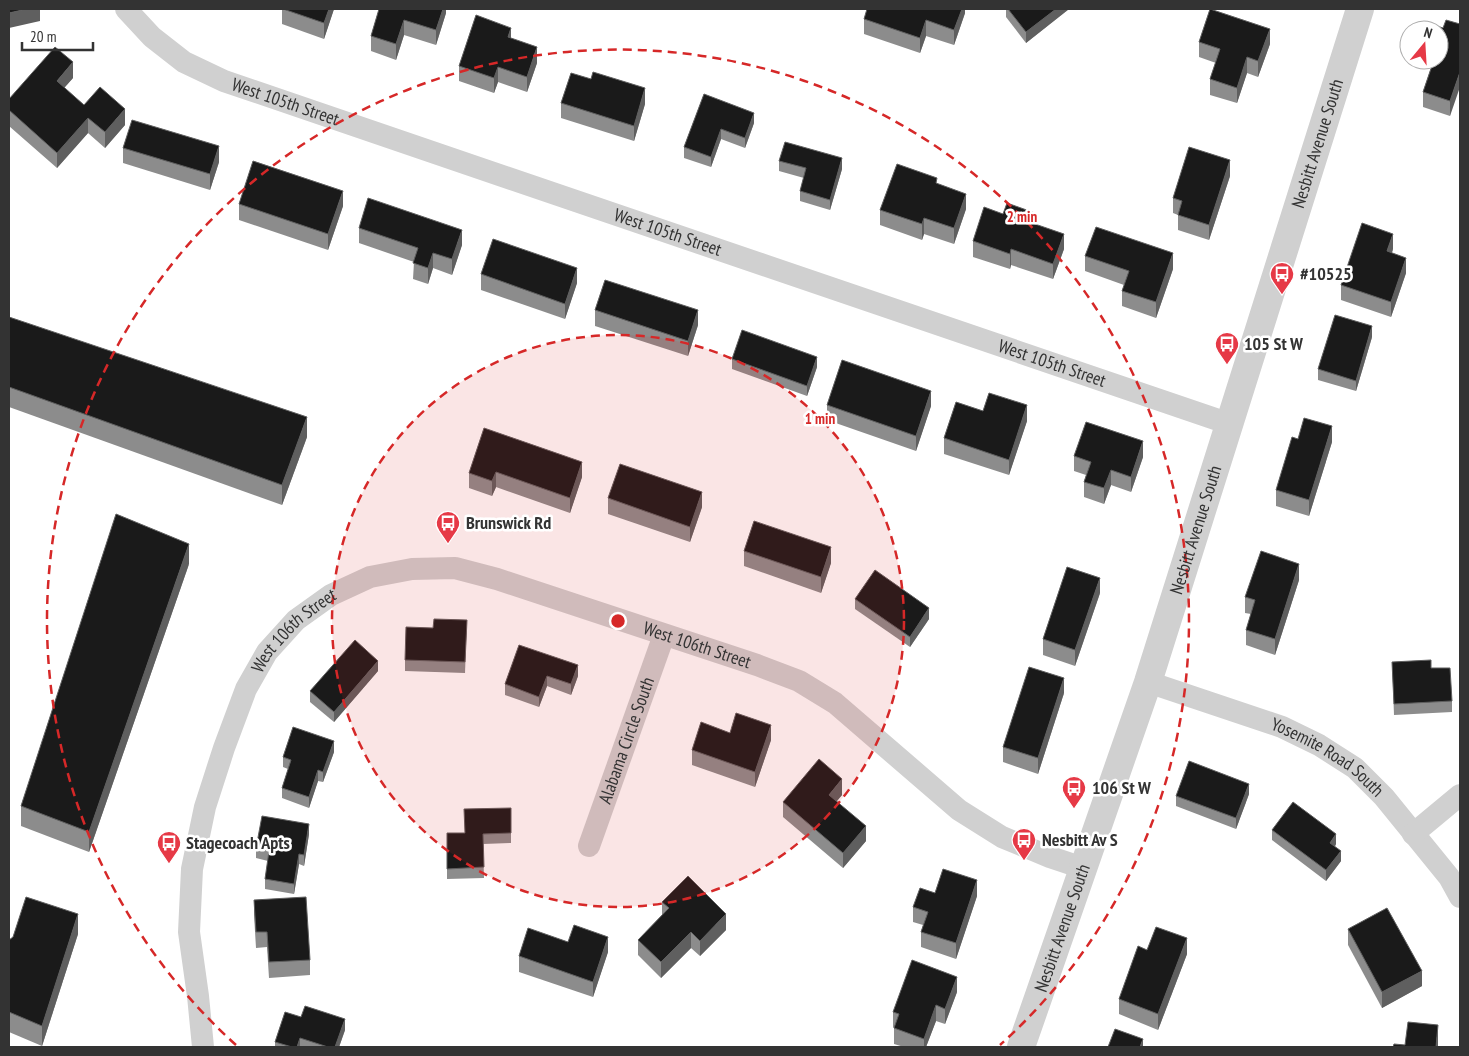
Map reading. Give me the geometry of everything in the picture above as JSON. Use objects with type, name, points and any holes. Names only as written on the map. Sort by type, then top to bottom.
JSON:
[{"type":"street","name":"West 105th Street","points":[[126,9],[152,37],[184,62],[224,81],[1230,424]]},
{"type":"street","name":"Nesbitt Avenue South","points":[[1021,1047],[1148,682],[1360,9]]},
{"type":"street","name":"West 106th Street","points":[[203,1047],[189,932],[192,869],[205,807],[224,748],[246,690],[267,652],[296,620],[331,595],[370,577],[412,569],[455,568],[497,579],[757,665],[799,682],[835,703],[959,810],[1002,837],[1050,857],[1083,868]]},
{"type":"street","name":"Alabama Circle South","points":[[589,846],[664,635]]},
{"type":"street","name":"Yosemite Road South","points":[[1148,682],[1282,727],[1319,746],[1355,768],[1384,797],[1449,877],[1460,896]]},
{"type":"street","points":[[1413,834],[1460,795]]},
{"type":"building","points":[[9,9],[27,9],[9,13]]},
{"type":"building","points":[[283,9],[329,9],[324,23]]},
{"type":"building","points":[[379,9],[443,9],[436,30],[404,20],[396,44],[371,36]]},
{"type":"building","points":[[867,9],[962,9],[954,30],[926,20],[920,38],[864,19]]},
{"type":"building","points":[[1008,9],[1056,9],[1026,32]]},
{"type":"building","points":[[1210,9],[1270,29],[1258,61],[1247,57],[1237,88],[1210,79],[1220,49],[1199,42]]},
{"type":"building","points":[[476,15],[511,28],[508,37],[537,47],[527,77],[498,67],[494,78],[459,66]]},
{"type":"building","points":[[1449,21],[1460,24],[1460,72],[1450,101],[1423,92],[1431,70],[1449,70]]},
{"type":"building","points":[[55,47],[73,62],[57,81],[84,105],[100,87],[125,109],[105,132],[88,118],[57,153],[9,110],[9,99]]},
{"type":"building","points":[[593,72],[645,88],[634,126],[561,103],[571,73],[591,79]]},
{"type":"building","points":[[704,94],[754,113],[745,138],[721,129],[711,157],[684,147]]},
{"type":"building","points":[[132,120],[219,146],[210,174],[123,148]]},
{"type":"building","points":[[785,142],[842,158],[830,200],[800,191],[806,168],[779,161]]},
{"type":"building","points":[[1189,147],[1230,160],[1209,225],[1178,215],[1182,201],[1173,198]]},
{"type":"building","points":[[253,161],[343,191],[328,234],[239,204]]},
{"type":"building","points":[[897,164],[937,178],[936,183],[966,194],[954,228],[924,218],[922,224],[880,210]]},
{"type":"building","points":[[368,198],[462,230],[452,259],[433,253],[428,268],[413,263],[418,248],[359,228]]},
{"type":"building","points":[[1007,203],[1035,213],[1032,223],[1064,234],[1053,264],[1011,249],[1010,254],[973,241],[984,207],[1003,214]]},
{"type":"building","points":[[1362,223],[1393,234],[1387,251],[1406,258],[1391,302],[1341,285]]},
{"type":"building","points":[[1096,227],[1173,253],[1156,302],[1122,291],[1129,271],[1085,256]]},
{"type":"building","points":[[493,239],[577,268],[565,304],[481,274]]},
{"type":"building","points":[[605,280],[698,310],[688,341],[595,310]]},
{"type":"building","points":[[1335,315],[1372,326],[1356,381],[1318,369]]},
{"type":"building","points":[[9,317],[307,417],[282,485],[9,387]]},
{"type":"building","points":[[742,330],[817,357],[807,386],[732,359]]},
{"type":"building","points":[[842,360],[931,391],[916,436],[827,405]]},
{"type":"building","points":[[989,393],[1027,405],[1009,460],[944,438],[956,402],[983,411]]},
{"type":"building","points":[[1304,418],[1332,426],[1309,500],[1276,490],[1292,437],[1298,439]]},
{"type":"building","points":[[1086,422],[1143,441],[1131,477],[1111,470],[1104,488],[1084,482],[1091,462],[1074,456]]},
{"type":"building","points":[[484,428],[582,462],[570,498],[496,472],[492,481],[469,473]]},
{"type":"building","points":[[620,464],[702,492],[690,527],[608,498]]},
{"type":"building","points":[[116,514],[189,544],[89,832],[21,806]]},
{"type":"building","points":[[754,521],[831,547],[821,577],[744,551]]},
{"type":"building","points":[[1261,551],[1299,564],[1275,639],[1246,630],[1255,600],[1245,597]]},
{"type":"building","points":[[1067,567],[1100,578],[1075,650],[1043,639]]},
{"type":"building","points":[[875,570],[929,608],[910,637],[855,599]]},
{"type":"building","points":[[434,619],[467,620],[465,662],[405,660],[406,627],[433,628]]},
{"type":"building","points":[[355,640],[378,661],[334,712],[310,691]]},
{"type":"building","points":[[519,645],[578,665],[571,684],[547,676],[539,697],[505,684]]},
{"type":"building","points":[[1431,660],[1431,668],[1450,668],[1452,701],[1394,704],[1392,662]]},
{"type":"building","points":[[1029,667],[1064,678],[1038,758],[1003,747]]},
{"type":"building","points":[[736,713],[771,725],[755,772],[692,750],[701,722],[730,733]]},
{"type":"building","points":[[293,727],[334,741],[323,772],[318,770],[309,797],[282,788],[291,760],[283,757]]},
{"type":"building","points":[[819,759],[842,779],[829,795],[866,826],[843,853],[783,802]]},
{"type":"building","points":[[1189,761],[1249,784],[1236,818],[1176,796]]},
{"type":"building","points":[[1293,802],[1336,834],[1330,843],[1341,851],[1326,870],[1272,830]]},
{"type":"building","points":[[511,808],[511,833],[483,834],[484,867],[447,869],[447,833],[465,833],[464,809]]},
{"type":"building","points":[[262,816],[309,824],[304,855],[299,854],[294,884],[265,879],[269,851],[256,848]]},
{"type":"building","points":[[943,869],[977,880],[956,943],[921,932],[928,912],[913,907],[920,888],[935,893]]},
{"type":"building","points":[[688,876],[726,914],[700,941],[691,932],[661,962],[638,940],[669,908],[662,902]]},
{"type":"building","points":[[26,897],[78,914],[42,1026],[9,1012],[9,940],[13,937]]},
{"type":"building","points":[[306,897],[310,960],[269,962],[267,932],[256,932],[254,900]]},
{"type":"building","points":[[1387,908],[1422,971],[1382,992],[1348,929]]},
{"type":"building","points":[[574,925],[608,937],[593,982],[519,956],[528,928],[568,942]]},
{"type":"building","points":[[1156,927],[1187,938],[1158,1014],[1119,999],[1138,946],[1147,950]]},
{"type":"building","points":[[912,960],[957,977],[945,1009],[936,1005],[924,1039],[894,1028],[899,1014],[893,1012]]},
{"type":"building","points":[[305,1006],[345,1019],[335,1047],[328,1047],[300,1038],[297,1047],[275,1042],[285,1012],[301,1017]]},
{"type":"building","points":[[1408,1022],[1438,1025],[1436,1047],[1393,1047],[1394,1044],[1405,1045]]},
{"type":"building","points":[[1115,1029],[1143,1039],[1140,1047],[1108,1047]]},
{"type":"place","name":"#10525","points":[[1282,295]]},
{"type":"place","name":"105 St W","points":[[1227,365]]},
{"type":"place","name":"Brunswick Rd","points":[[448,544]]},
{"type":"place","name":"106 St W","points":[[1074,809]]},
{"type":"place","name":"Nesbitt Av S","points":[[1024,861]]},
{"type":"place","name":"Stagecoach Apts","points":[[169,864]]}]
